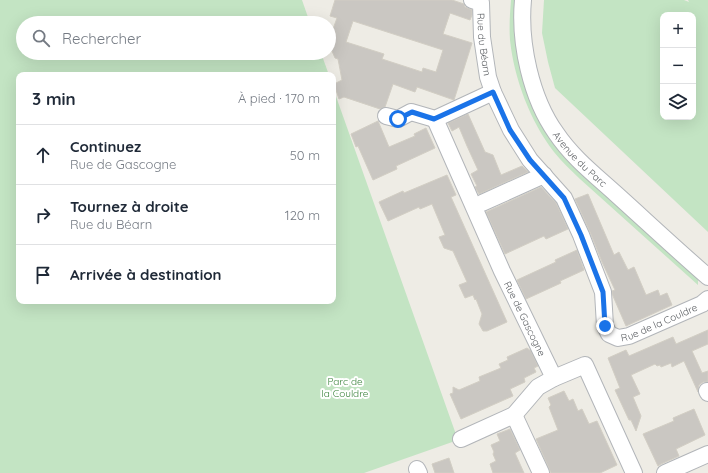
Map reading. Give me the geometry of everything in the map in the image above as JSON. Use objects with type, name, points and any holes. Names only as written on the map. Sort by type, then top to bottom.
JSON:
[{"type":"street","name":"Rue du Béarn","points":[[472,0],[481,3],[482,36],[488,77],[493,92],[510,130],[530,160],[564,198],[581,235],[603,292],[605,326],[609,334]]},
{"type":"street","name":"Avenue du Parc","points":[[523,0],[523,25],[529,68],[536,92],[545,114],[556,133],[569,150],[589,169],[708,277]]},
{"type":"street","points":[[386,116],[398,119],[412,112],[434,119],[493,92]]},
{"type":"street","name":"Rue de Gascogne","points":[[434,119],[502,270],[554,378]]},
{"type":"street","points":[[482,203],[544,175]]},
{"type":"street","name":"Rue de la Couldre","points":[[609,334],[618,338],[629,336],[702,304],[708,299]]},
{"type":"street","points":[[461,439],[514,415],[538,387],[554,378],[585,365],[634,473]]},
{"type":"street","points":[[514,415],[541,473]]},
{"type":"street","points":[[665,473],[708,454]]},
{"type":"green space","name":"Parc de la Couldre","points":[[0,0],[302,0],[308,16],[16,16],[16,60],[324,60],[328,72],[16,72],[16,304],[336,304],[336,96],[458,440],[364,473],[0,473]]},
{"type":"green space","points":[[511,0],[516,0],[533,105],[696,276],[698,285],[580,179],[557,156],[545,140],[524,99],[515,69],[510,40]]},
{"type":"green space","points":[[544,0],[684,0],[689,2],[688,0],[708,0],[708,232],[555,88],[542,33]]},
{"type":"building","points":[[335,0],[452,0],[464,4],[465,7],[472,10],[470,20],[450,13],[443,34],[472,43],[454,100],[417,87],[415,92],[393,84],[385,107],[380,109],[344,97],[339,99],[336,90],[336,83],[342,80],[338,59],[336,58],[336,16],[330,16]],"holes":[[[353,21],[443,50],[436,72],[423,68],[422,72],[382,59],[384,54],[346,42]]]},
{"type":"building","points":[[468,114],[485,152],[493,155],[501,175],[522,166],[528,172],[479,194],[471,174],[478,170],[459,127],[452,131],[448,123]]},
{"type":"building","points":[[378,121],[389,147],[415,136],[414,134],[426,128],[435,148],[396,166],[397,169],[373,180],[351,134]]},
{"type":"building","points":[[447,175],[456,195],[451,197],[507,322],[487,331],[483,331],[479,324],[482,314],[476,299],[475,300],[473,295],[465,298],[459,285],[467,282],[453,251],[444,248],[439,237],[445,235],[432,204],[420,209],[419,207],[388,221],[379,202],[403,191],[404,193]]},
{"type":"building","points":[[541,187],[556,203],[568,229],[546,239],[544,236],[505,254],[486,212]]},
{"type":"building","points":[[588,194],[614,255],[619,252],[628,270],[634,267],[646,295],[658,290],[660,296],[667,293],[672,305],[626,326],[613,296],[612,291],[615,290],[575,199]]},
{"type":"building","points":[[577,250],[584,270],[560,281],[561,283],[526,299],[517,280],[556,262],[555,260]]},
{"type":"building","points":[[708,330],[708,344],[692,351],[702,373],[708,371],[708,382],[703,382],[699,385],[698,392],[684,361],[672,367],[671,363],[661,367],[660,365],[657,366],[655,364],[631,375],[640,394],[633,397],[641,416],[636,431],[631,420],[629,420],[615,390],[620,388],[608,358],[626,350],[629,356],[673,337],[676,344]]},
{"type":"building","points":[[527,348],[531,351],[538,366],[534,368],[536,372],[524,378],[525,382],[510,389],[513,396],[461,419],[450,394],[453,393],[453,387],[459,390],[480,381],[479,377],[501,368],[499,364],[508,360],[507,357]]},
{"type":"building","points":[[564,391],[569,401],[573,399],[578,411],[582,409],[589,424],[597,421],[617,465],[600,473],[551,473],[536,439],[558,430],[549,407],[551,405],[548,398]]},
{"type":"building","points":[[694,409],[705,435],[676,449],[679,456],[658,466],[643,434],[674,421],[673,418]]},
{"type":"building","points":[[510,429],[520,450],[515,453],[524,473],[493,473],[490,464],[496,461],[491,445],[500,441],[497,434]]},
{"type":"building","points":[[449,458],[454,473],[435,473],[432,464]]},
{"type":"route","points":[[398,119],[412,112],[434,119],[493,92],[510,130],[530,160],[564,198],[581,235],[603,292],[605,326]]}]
